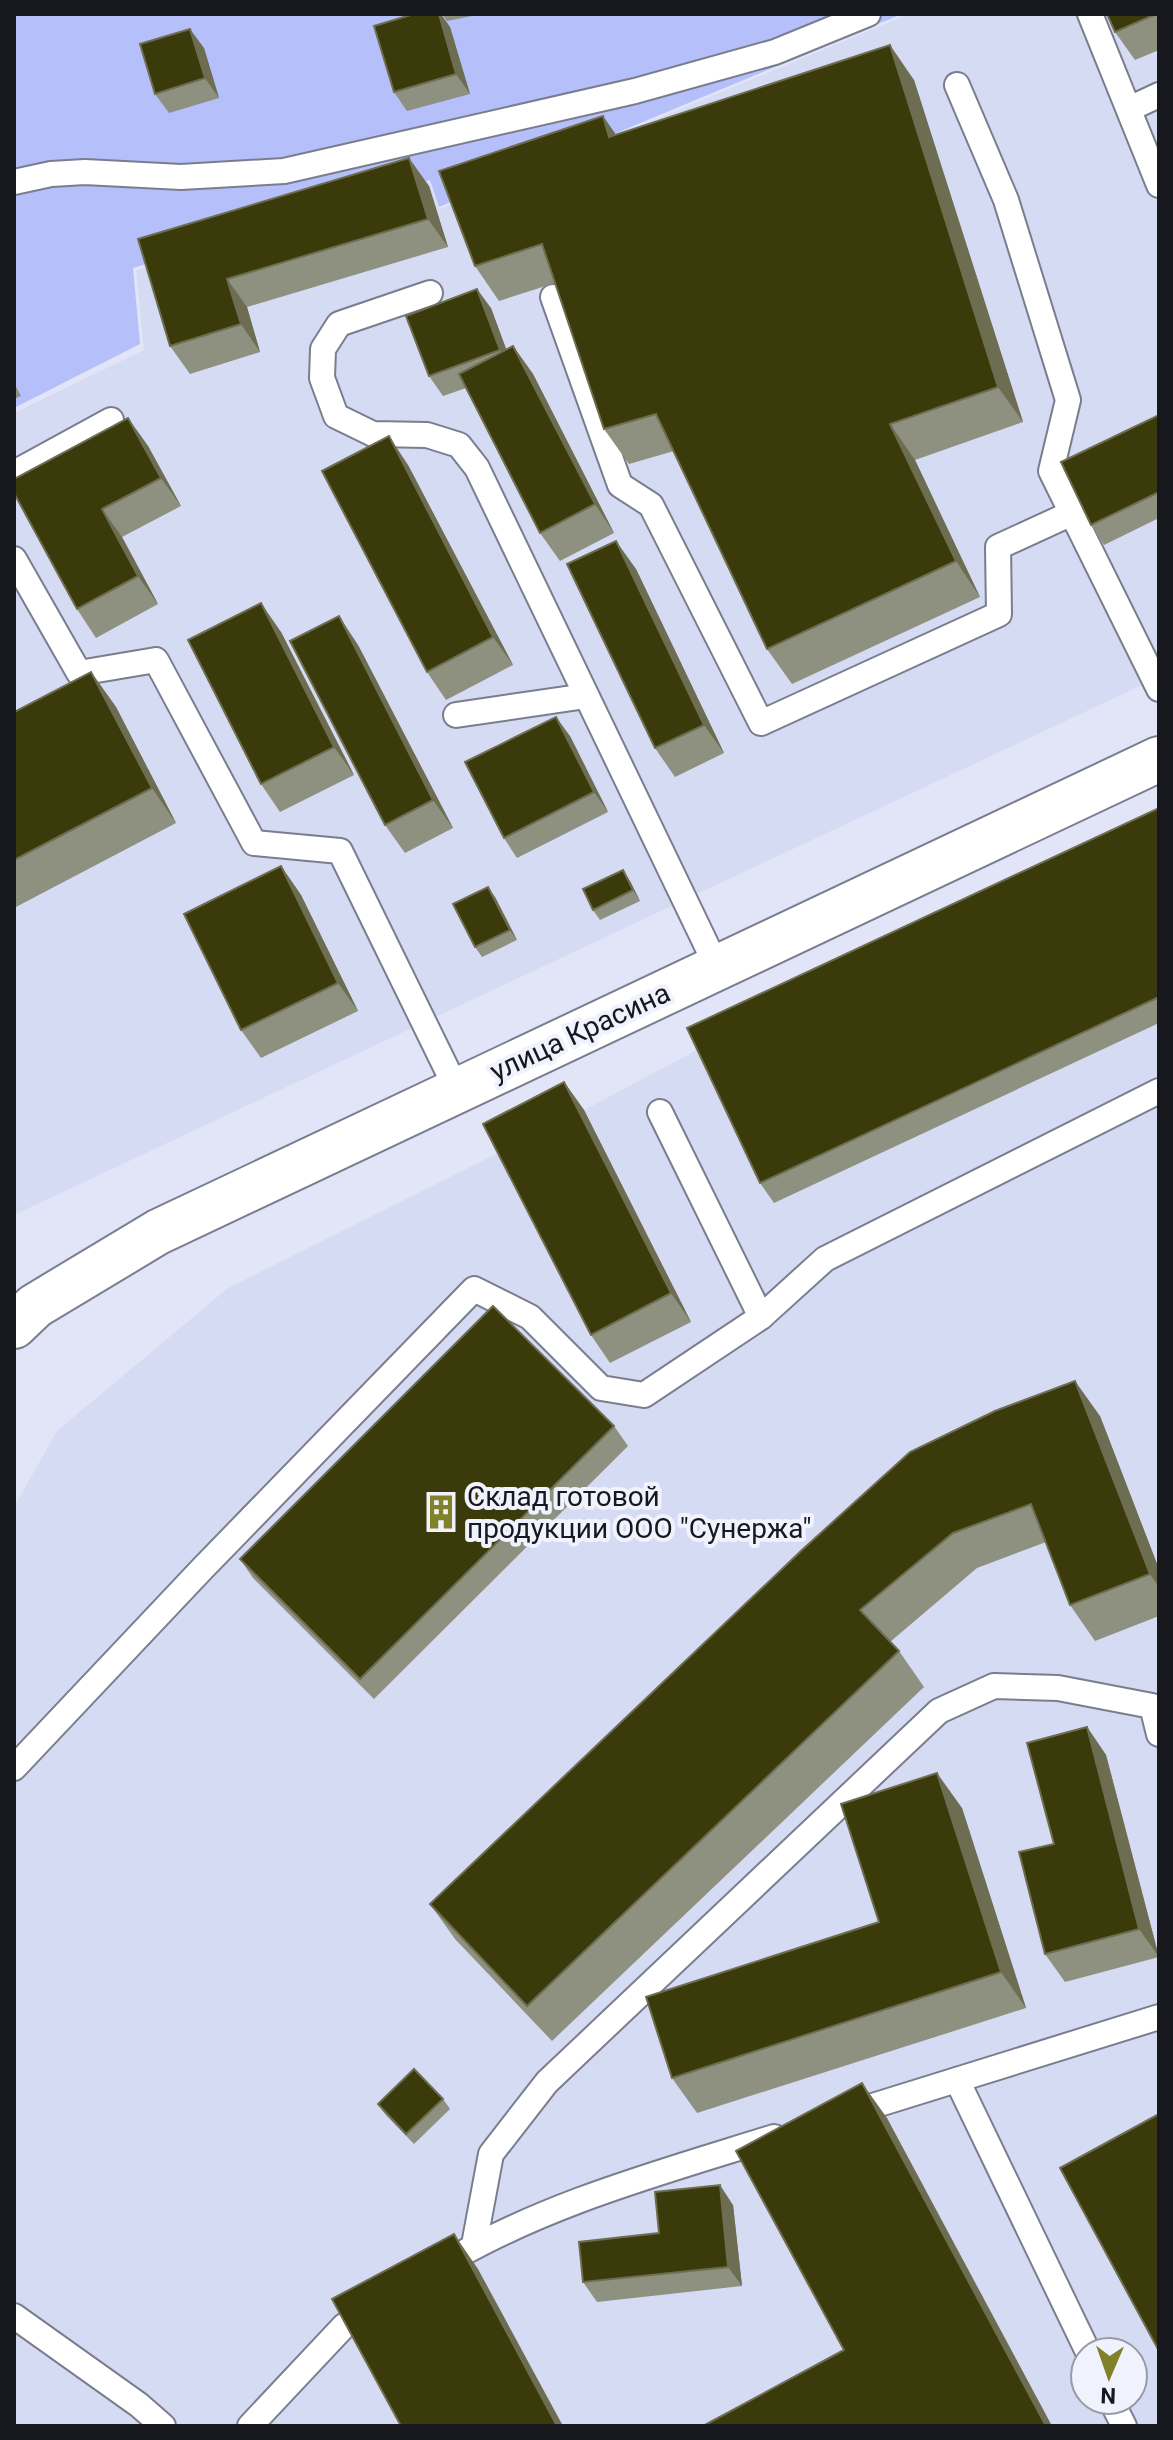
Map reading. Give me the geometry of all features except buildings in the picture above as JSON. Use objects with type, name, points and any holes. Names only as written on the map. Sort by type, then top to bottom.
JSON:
[{"type":"main road","name":"улица Красина","points":[[14,1326],[35,1306],[158,1232],[1159,759]]},
{"type":"lane","points":[[14,182],[51,174],[85,172],[181,177],[284,171],[635,91],[775,52],[868,14]]},
{"type":"lane","points":[[1090,14],[1159,185]]},
{"type":"lane","points":[[957,85],[1006,200],[1068,400],[1051,471],[1159,689]]},
{"type":"lane","points":[[1129,109],[1159,95]]},
{"type":"lane","points":[[430,293],[339,324],[323,349],[322,378],[336,416],[373,434],[427,435],[459,445],[477,468],[717,967]]},
{"type":"lane","points":[[553,297],[620,485],[651,505],[761,723],[999,614],[998,547],[1072,513]]},
{"type":"lane","points":[[14,473],[111,420]]},
{"type":"lane","points":[[14,559],[79,673],[156,660],[254,843],[340,851],[457,1090]]},
{"type":"lane","points":[[456,715],[586,696]]},
{"type":"lane","points":[[14,1768],[474,1289],[530,1317],[601,1388],[644,1395],[761,1317],[825,1259],[1159,1091]]},
{"type":"lane","points":[[660,1112],[761,1317]]},
{"type":"lane","points":[[474,2245],[491,2154],[547,2082],[939,1711],[994,1686],[1058,1688],[1156,1704],[1159,1734]]},
{"type":"lane","points":[[820,2122],[1159,2017]]},
{"type":"lane","points":[[957,2080],[1080,2336]]},
{"type":"lane","points":[[422,2278],[474,2245],[608,2189],[790,2132]]},
{"type":"lane","points":[[250,2426],[344,2326],[396,2294]]},
{"type":"lane","points":[[14,2316],[139,2405],[163,2426]]},
{"type":"shaded area","points":[[14,14],[902,14],[439,207],[430,180],[133,268],[140,344],[14,408]]},
{"type":"shaded area","points":[[909,14],[1159,14],[1159,677],[14,1215],[14,413],[144,350],[136,270],[429,182],[439,209]]},
{"type":"shaded area","points":[[1159,834],[1159,2426],[14,2426],[14,1507],[57,1431],[228,1288],[701,1048]]},
{"type":"place","name":"Склад готовой продукции ООО \"Сунержа\"","points":[[441,1512]]}]
